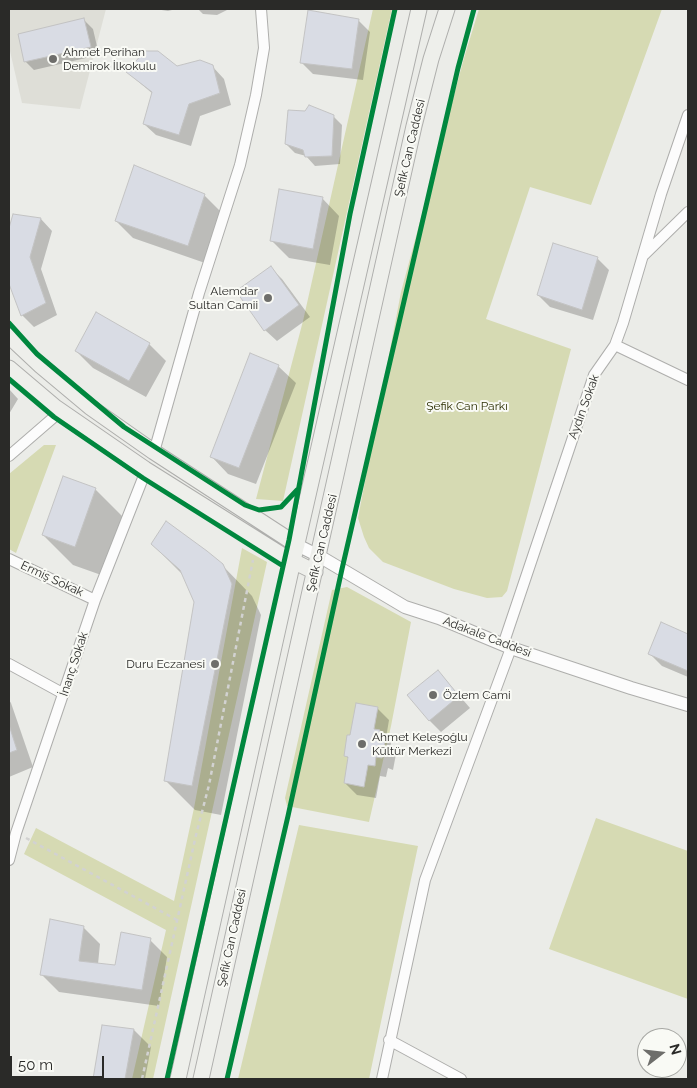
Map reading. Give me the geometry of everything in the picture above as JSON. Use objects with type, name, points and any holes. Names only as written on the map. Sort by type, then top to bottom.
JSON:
[{"type":"main road","name":"Şefik Can Caddesi","points":[[178,1079],[293,561],[419,9]]},
{"type":"main road","name":"Şefik Can Caddesi","points":[[202,1079],[414,126],[431,59],[447,9]]},
{"type":"main road","points":[[9,336],[90,407],[154,452],[297,545]]},
{"type":"main road","points":[[9,368],[61,411],[145,469],[293,561],[315,572]]},
{"type":"street","points":[[154,452],[199,293],[240,165],[256,96],[264,48],[261,9]]},
{"type":"street","name":"Aydın Sokak","points":[[382,1079],[425,880],[507,646],[594,375],[615,345],[623,324],[661,194],[688,115]]},
{"type":"street","points":[[643,256],[688,212]]},
{"type":"street","points":[[615,345],[688,380]]},
{"type":"street","points":[[9,456],[61,411]]},
{"type":"street","name":"İnanç Sokak","points":[[9,860],[12,831],[64,694],[95,600],[145,469]]},
{"type":"street","name":"Adakale Caddesi","points":[[297,545],[405,607],[439,618],[507,646],[631,688],[688,705]]},
{"type":"street","name":"Ermiş Sokak","points":[[9,559],[95,600]]},
{"type":"street","points":[[9,664],[64,694]]},
{"type":"street","points":[[389,1040],[461,1079]]},
{"type":"path","points":[[142,1079],[196,835],[209,785],[253,560]]},
{"type":"path","points":[[12,831],[178,921]]},
{"type":"shaded area","name":"Ahmet Perihan Demirok İlkokulu","points":[[9,9],[106,9],[80,109],[22,103],[9,47]]},
{"type":"green space","points":[[373,9],[392,9],[283,501],[256,499],[303,321]]},
{"type":"green space","name":"Şefik Can Parkı","points":[[479,9],[662,9],[591,205],[530,187],[486,319],[571,349],[507,591],[502,597],[487,598],[454,589],[383,562],[369,548],[358,518],[401,292]]},
{"type":"green space","points":[[44,445],[56,445],[16,553],[9,549],[9,474]]},
{"type":"green space","points":[[242,548],[267,562],[153,1079],[132,1079],[166,930],[24,854],[36,828],[174,901],[194,808]]},
{"type":"green space","points":[[347,587],[411,622],[391,726],[369,822],[287,806],[285,798],[332,590]]},
{"type":"green space","points":[[596,818],[688,851],[688,999],[549,949]]},
{"type":"green space","points":[[299,825],[418,846],[369,1079],[238,1079]]},
{"type":"building","points":[[308,10],[359,19],[352,69],[300,63]]},
{"type":"building","points":[[84,18],[91,47],[24,62],[18,34]]},
{"type":"building","points":[[145,51],[158,51],[177,66],[200,60],[213,65],[220,93],[189,104],[179,135],[143,124],[152,92],[126,72]]},
{"type":"building","points":[[309,105],[334,115],[332,156],[305,157],[303,150],[285,144],[288,110],[305,111]]},
{"type":"building","points":[[134,165],[205,194],[188,246],[115,221]]},
{"type":"building","points":[[279,189],[323,197],[313,249],[270,241]]},
{"type":"building","points":[[13,214],[41,218],[30,257],[46,303],[21,316],[9,284],[9,228]]},
{"type":"building","points":[[553,243],[598,257],[582,310],[537,295]]},
{"type":"building","name":"Alemdar Sultan Camii","points":[[271,266],[299,305],[264,331],[236,291]]},
{"type":"building","points":[[96,312],[150,343],[129,381],[75,351]]},
{"type":"building","points":[[250,353],[279,365],[239,468],[210,457]]},
{"type":"building","points":[[63,476],[96,488],[75,547],[42,535]]},
{"type":"building","points":[[166,521],[223,564],[232,584],[192,786],[164,781],[194,602],[180,570],[151,544]]},
{"type":"building","points":[[661,622],[688,634],[688,671],[648,654]]},
{"type":"building","name":"Özlem Cami","points":[[438,670],[459,696],[429,721],[407,695]]},
{"type":"building","points":[[356,703],[378,707],[374,729],[380,730],[378,740],[385,741],[382,758],[376,757],[375,766],[368,765],[364,787],[344,783],[348,757],[344,756],[347,735],[350,735]]},
{"type":"building","points":[[9,725],[17,750],[9,753]]},
{"type":"building","points":[[50,919],[84,926],[79,961],[115,965],[121,932],[151,938],[142,990],[40,975]]},
{"type":"building","points":[[102,1025],[134,1029],[125,1079],[93,1079]]},
{"type":"cycle path","points":[[167,1079],[289,540],[350,214],[395,9]]},
{"type":"cycle path","points":[[227,1079],[288,816],[342,569],[458,68],[474,9]]},
{"type":"cycle path","points":[[9,323],[37,354],[124,427],[245,505],[259,510],[281,507],[297,490]]},
{"type":"cycle path","points":[[9,379],[54,417],[143,478],[283,566]]},
{"type":"place","name":"Ahmet Perihan Demirok İlkokulu","points":[[53,59]]},
{"type":"place","name":"Alemdar Sultan Camii","points":[[268,298]]},
{"type":"place","name":"Duru Eczanesi","points":[[215,664]]},
{"type":"place","name":"Özlem Cami","points":[[433,695]]},
{"type":"place","name":"Ahmet Keleşoğlu Kültür Merkezi","points":[[362,744]]}]
